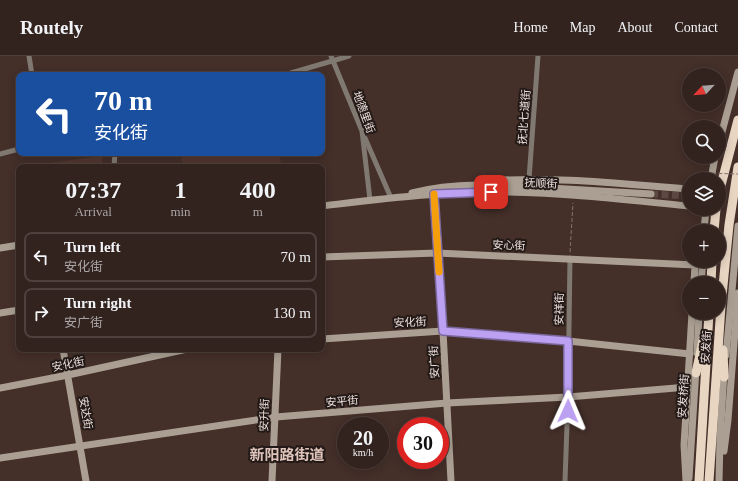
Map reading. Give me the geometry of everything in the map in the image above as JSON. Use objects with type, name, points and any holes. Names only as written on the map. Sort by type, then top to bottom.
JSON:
[{"type":"highway","points":[[724,172],[738,120]]},
{"type":"highway","name":"安发街","points":[[726,276],[734,226],[738,167]]},
{"type":"highway","points":[[734,226],[738,212]]},
{"type":"highway","points":[[696,373],[707,320]]},
{"type":"highway","name":"安发街","points":[[698,481],[709,320]]},
{"type":"highway","name":"安发街","points":[[709,481],[720,320]]},
{"type":"highway","points":[[723,320],[731,379]]},
{"type":"street","points":[[29,56],[32,72]]},
{"type":"street","points":[[293,72],[333,59],[349,56]]},
{"type":"street","name":"抚北七道街","points":[[530,179],[538,56]]},
{"type":"street","name":"地德里街","points":[[333,59],[362,132],[370,200]]},
{"type":"street","points":[[725,120],[738,72]]},
{"type":"street","points":[[325,206],[391,198],[362,132]]},
{"type":"street","points":[[0,154],[16,149]]},
{"type":"street","name":"抚顺街","points":[[460,186],[487,181],[530,179],[617,183],[682,188]]},
{"type":"street","name":"抚顺街","points":[[391,198],[436,187],[460,186],[526,186],[651,194]]},
{"type":"street","name":"抚顺街","points":[[391,198],[434,194],[505,192],[574,196],[682,205]]},
{"type":"street","name":"安广街","points":[[434,194],[451,481]]},
{"type":"street","name":"安发街","points":[[731,379],[734,226]]},
{"type":"street","points":[[0,248],[16,245]]},
{"type":"street","name":"安心街","points":[[325,257],[438,253],[695,264],[694,276]]},
{"type":"street","name":"安祥街","points":[[565,481],[570,258]]},
{"type":"street","name":"安发街","points":[[719,481],[720,440],[735,355],[738,293]]},
{"type":"street","points":[[0,313],[16,310]]},
{"type":"street","name":"安发街","points":[[687,481],[684,446],[692,320]]},
{"type":"street","name":"安发桥街","points":[[687,481],[699,320]]},
{"type":"street","name":"安化街","points":[[325,339],[443,331],[568,341],[690,354]]},
{"type":"street","name":"安达街","points":[[64,352],[86,481]]},
{"type":"street","name":"安化街","points":[[0,388],[173,352]]},
{"type":"street","name":"安升街","points":[[272,481],[278,352]]},
{"type":"street","name":"安平街","points":[[0,458],[276,417],[447,403],[568,397],[688,387]]},
{"type":"path","points":[[726,174],[738,174]]},
{"type":"path","points":[[570,258],[574,196]]},
{"type":"shaded area","points":[[102,156],[102,164],[42,164]]},
{"type":"shaded area","points":[[181,156],[280,156],[281,164],[183,164]]},
{"type":"tunnel","points":[[651,194],[682,196]]},
{"type":"tunnel","points":[[726,199],[738,200]]},
{"type":"slow traffic","points":[[434,194],[439,272]]},
{"type":"district","name":"新阳路街道","points":[[287,455]]},
{"type":"route","points":[[491,192],[434,194],[443,331],[568,341],[568,411]]}]
